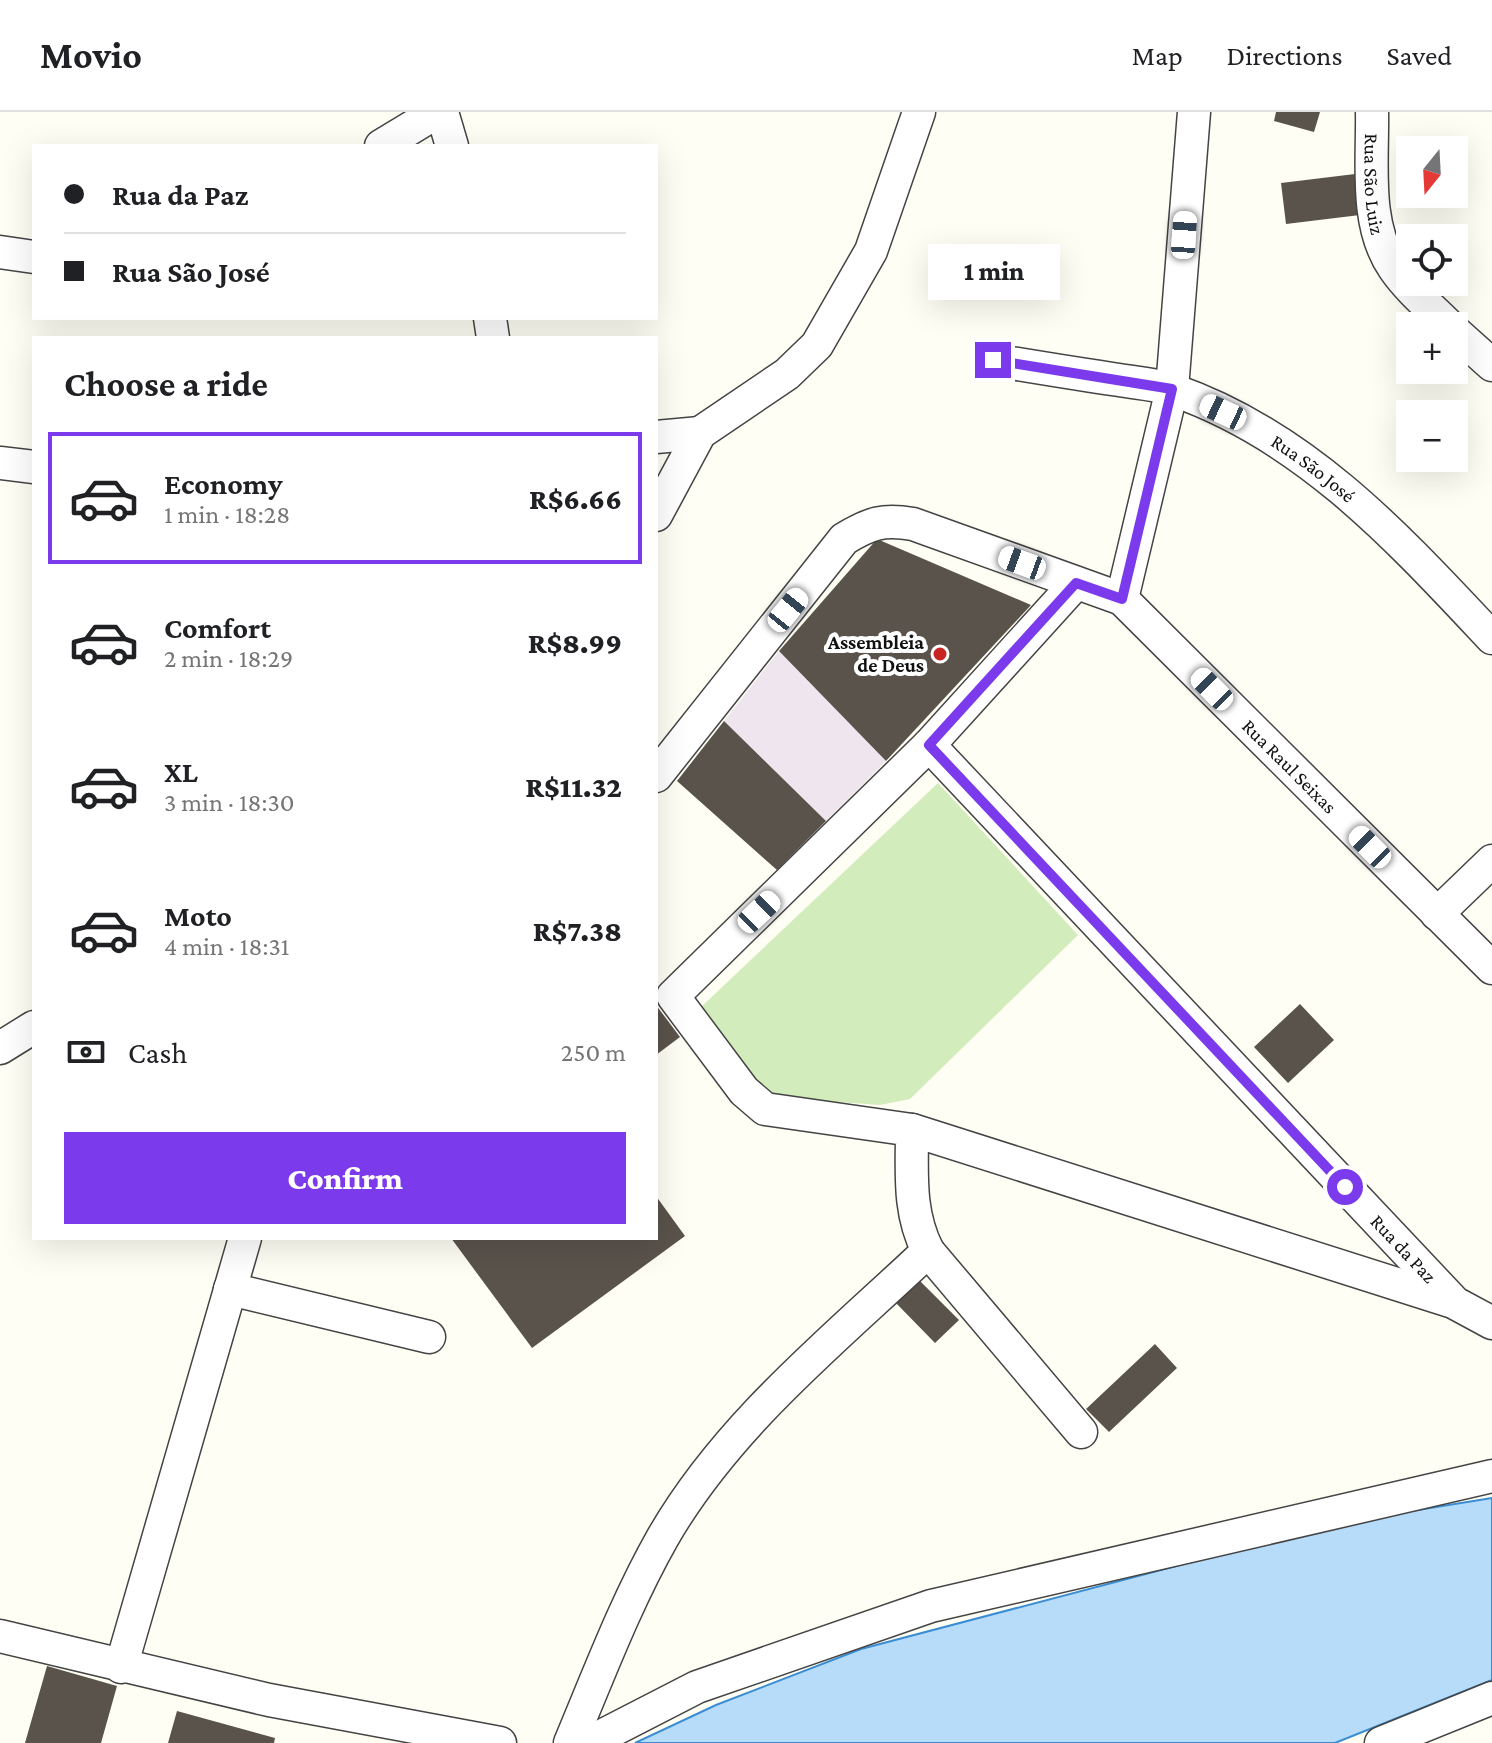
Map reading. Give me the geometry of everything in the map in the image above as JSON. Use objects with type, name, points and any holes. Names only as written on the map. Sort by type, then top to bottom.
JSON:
[{"type":"street","points":[[384,144],[440,112],[451,144]]},
{"type":"street","points":[[658,511],[700,433],[787,374],[817,345],[871,251],[919,112]]},
{"type":"street","points":[[658,773],[844,539],[869,523],[886,520],[913,524],[1122,599],[1172,389],[1194,112]]},
{"type":"street","name":"Rua São Luiz","points":[[1372,112],[1373,194],[1379,240],[1394,268],[1436,312]]},
{"type":"street","points":[[0,252],[32,257]]},
{"type":"street","points":[[1468,344],[1492,365]]},
{"type":"street","name":"Rua São José","points":[[993,360],[1172,389],[1249,424],[1302,456],[1345,489],[1413,554],[1492,638]]},
{"type":"street","points":[[658,437],[700,433]]},
{"type":"street","points":[[0,463],[32,467]]},
{"type":"street","points":[[1076,583],[929,745],[665,986],[744,1091],[765,1109],[912,1130],[1455,1303]]},
{"type":"street","name":"Rua Raul Seixas","points":[[1122,599],[1492,968]]},
{"type":"street","name":"Rua da Paz","points":[[929,745],[1455,1303],[1492,1323]]},
{"type":"street","points":[[1437,914],[1492,861]]},
{"type":"street","points":[[13,1047],[32,1029]]},
{"type":"street","points":[[912,1130],[912,1202],[919,1235],[928,1251],[1081,1432]]},
{"type":"street","points":[[121,1667],[244,1240]]},
{"type":"street","points":[[570,1743],[663,1536],[710,1469],[771,1399],[928,1251]]},
{"type":"street","points":[[230,1289],[429,1337]]},
{"type":"street","points":[[588,1743],[697,1687],[931,1606],[1492,1476]]},
{"type":"street","points":[[0,1636],[269,1700],[500,1743]]},
{"type":"street","points":[[1381,1743],[1492,1698]]},
{"type":"shaded area","points":[[779,651],[886,761],[826,821],[724,721]]},
{"type":"green space","points":[[938,783],[1078,935],[910,1099],[880,1105],[769,1097],[701,1007]]},
{"type":"water","points":[[1492,1498],[1492,1680],[1335,1743],[635,1743],[716,1705],[861,1649],[1233,1551],[1399,1513]]},
{"type":"building","points":[[1276,112],[1320,112],[1314,132],[1274,121]]},
{"type":"building","points":[[1355,174],[1360,215],[1286,224],[1281,183]]},
{"type":"building","points":[[877,539],[1031,605],[886,761],[779,651]]},
{"type":"building","points":[[724,721],[826,821],[777,870],[677,781]]},
{"type":"building","points":[[1300,1004],[1334,1040],[1288,1083],[1254,1047]]},
{"type":"building","points":[[658,1008],[680,1037],[658,1054]]},
{"type":"building","points":[[658,1199],[685,1236],[532,1348],[452,1240],[658,1240]]},
{"type":"building","points":[[918,1279],[959,1320],[935,1343],[895,1302]]},
{"type":"building","points":[[1155,1344],[1177,1368],[1109,1432],[1086,1409]]},
{"type":"building","points":[[47,1666],[117,1686],[101,1743],[25,1743]]},
{"type":"building","points":[[177,1711],[275,1738],[274,1743],[168,1743]]},
{"type":"place","name":"Assembleia de Deus","points":[[940,654]]},
{"type":"route","points":[[993,360],[1172,389],[1122,599],[1076,583],[929,745],[1345,1187]]}]
